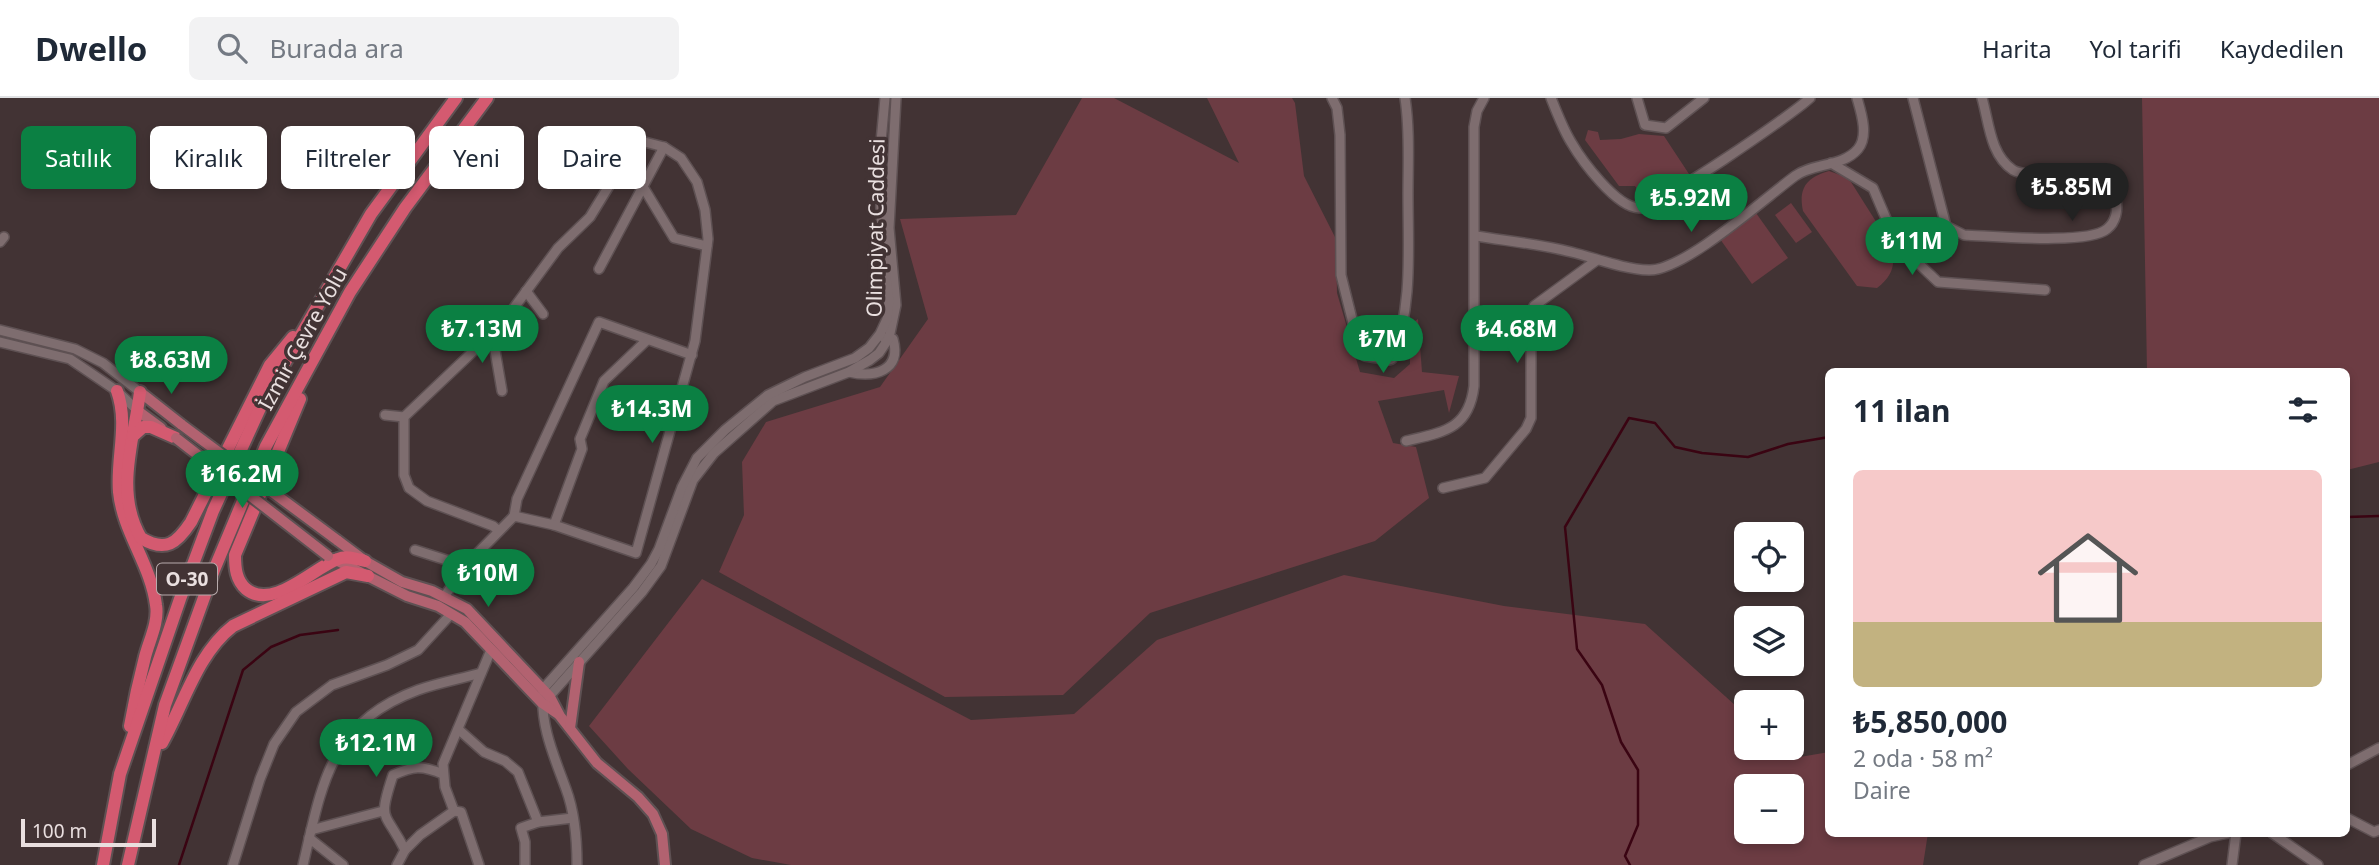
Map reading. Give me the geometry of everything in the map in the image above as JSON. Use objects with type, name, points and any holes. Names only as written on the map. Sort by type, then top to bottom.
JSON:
[{"type":"highway","name":"İzmir Çevre Yolu","points":[[103,865],[120,774],[180,599],[213,511],[266,395],[371,214],[456,98]]},
{"type":"highway","name":"İzmir Çevre Yolu","points":[[128,865],[165,705],[214,569],[266,446],[333,322],[405,208],[487,98]]},
{"type":"highway","points":[[117,391],[128,437],[128,497],[135,528],[141,538],[150,544],[169,545],[181,537],[191,522],[270,365],[315,310]]},
{"type":"highway","points":[[333,322],[250,515],[235,555],[235,566],[243,586],[260,596],[272,595],[337,559],[365,561]]},
{"type":"highway","points":[[120,774],[157,606],[123,515],[119,496],[118,463],[140,392]]},
{"type":"highway","points":[[128,437],[143,427],[151,427],[176,438]]},
{"type":"highway","points":[[335,576],[337,540]]},
{"type":"highway","points":[[155,755],[220,636],[233,626],[335,576],[346,572],[368,576]]},
{"type":"main road","points":[[140,392],[365,561],[402,582],[444,597],[467,610],[545,696],[597,763],[638,797],[653,814],[662,834],[665,865]]},
{"type":"main road","points":[[134,408],[337,559],[407,596],[438,606],[465,622],[491,650],[545,696]]},
{"type":"main road","points":[[570,728],[579,663]]},
{"type":"street","name":"Olimpiyat Caddesi","points":[[545,696],[651,564],[682,486],[698,458],[725,430],[768,395],[855,358],[869,348],[880,334],[887,319],[889,301],[883,254],[879,164],[885,98]]},
{"type":"street","name":"Olimpiyat Caddesi","points":[[545,696],[579,663],[662,566],[693,480],[714,453],[773,401],[849,372],[879,353],[889,338],[896,304],[889,228],[896,98]]},
{"type":"street","points":[[1332,98],[1337,108],[1340,135],[1341,275],[1360,351],[1365,356],[1388,360],[1392,359],[1397,345],[1404,314],[1408,274],[1405,98]]},
{"type":"street","points":[[1406,440],[1439,433],[1454,426],[1465,417],[1472,404],[1476,236],[1474,127],[1477,111],[1484,98]]},
{"type":"street","points":[[1551,98],[1571,142],[1595,174],[1613,196],[1636,208],[1647,207],[1701,174],[1810,98]]},
{"type":"street","points":[[1637,98],[1645,125],[1666,128],[1704,98]]},
{"type":"street","points":[[1476,236],[1558,249],[1649,270],[1667,267],[1730,228],[1798,173],[1857,152],[1864,142],[1862,116],[1857,98]]},
{"type":"street","points":[[1913,98],[1946,226],[1953,231],[1964,235],[2085,238],[2109,228],[2116,215],[2116,199],[2112,187],[2104,178],[2090,173],[2015,172],[1997,156],[1982,98]]},
{"type":"street","points":[[499,531],[493,526],[427,501],[409,488],[404,475],[404,417],[492,333],[558,248],[590,217],[637,140],[664,147],[681,158],[697,182],[705,210],[707,246],[692,355],[636,553],[554,525],[514,516]]},
{"type":"street","points":[[646,178],[664,147]]},
{"type":"street","points":[[1831,163],[1874,188],[1896,242],[1938,282],[2045,290]]},
{"type":"street","points":[[599,269],[640,189]]},
{"type":"street","points":[[644,189],[674,238],[707,246]]},
{"type":"street","points":[[1443,488],[1485,478],[1526,429],[1531,418],[1531,316],[1534,306],[1597,260]]},
{"type":"street","points":[[526,291],[543,313]]},
{"type":"street","points":[[444,597],[465,566],[514,516],[517,499],[599,322],[692,355]]},
{"type":"street","points":[[0,330],[75,349],[103,363],[140,392]]},
{"type":"street","points":[[492,333],[502,391]]},
{"type":"street","points":[[849,372],[872,375],[887,367],[896,352],[893,339],[889,338],[879,340],[869,348]]},
{"type":"street","points":[[554,525],[582,449],[580,439],[604,381],[647,340]]},
{"type":"street","points":[[0,342],[70,359],[117,391],[134,408]]},
{"type":"street","points":[[385,415],[404,417]]},
{"type":"street","points":[[415,550],[465,566]]},
{"type":"street","points":[[233,865],[274,744],[296,712],[332,685],[387,665],[418,650],[451,614]]},
{"type":"street","points":[[454,811],[443,774],[443,764],[491,650]]},
{"type":"street","points":[[303,865],[320,793],[338,748],[366,717],[419,690],[481,673]]},
{"type":"street","points":[[545,696],[546,733],[567,791],[577,843],[577,865]]},
{"type":"street","points":[[458,729],[484,752],[505,761],[518,772],[538,822]]},
{"type":"street","points":[[2350,763],[2379,748]]},
{"type":"street","points":[[405,850],[385,820],[383,811],[393,775],[411,767],[426,767],[443,774]]},
{"type":"street","points":[[310,834],[383,811]]},
{"type":"street","points":[[397,865],[405,850],[454,811],[461,812],[479,865]]},
{"type":"street","points":[[525,865],[521,828],[538,822],[573,818]]},
{"type":"street","points":[[2350,820],[2374,832],[2379,830]]},
{"type":"street","points":[[310,834],[343,865]]},
{"type":"street","points":[[2144,865],[2210,837]]},
{"type":"street","points":[[2232,865],[2236,837]]},
{"type":"street","points":[[2278,837],[2318,865]]},
{"type":"shaded area","points":[[1082,98],[1114,98],[1239,163],[1207,98],[1292,98],[1295,103],[1304,176],[1336,239],[1337,293],[1360,372],[1394,378],[1410,364],[1409,325],[1418,319],[1422,372],[1459,376],[1449,413],[1444,390],[1378,401],[1393,443],[1416,447],[1429,498],[1375,541],[1150,613],[1063,695],[945,697],[719,572],[744,515],[742,462],[766,422],[880,387],[928,319],[900,219],[1016,215]]},
{"type":"shaded area","points":[[2142,98],[2379,98],[2379,462],[2350,469],[2350,368],[2147,368]]},
{"type":"shaded area","points":[[1588,130],[1598,132],[1600,140],[1621,139],[1639,134],[1664,136],[1689,174],[1646,201],[1635,186],[1619,186],[1585,140]]},
{"type":"shaded area","points":[[1829,171],[1851,182],[1890,246],[1893,255],[1891,271],[1877,288],[1857,286],[1803,211],[1802,196],[1806,185],[1810,180]]},
{"type":"shaded area","points":[[1791,203],[1812,232],[1796,243],[1775,215]]},
{"type":"shaded area","points":[[1756,213],[1788,258],[1752,284],[1720,239]]},
{"type":"shaded area","points":[[1344,575],[1504,606],[1645,624],[1734,704],[1734,760],[1804,760],[1804,756],[1825,753],[1825,837],[1927,837],[1923,865],[791,865],[752,858],[691,829],[628,769],[589,726],[702,579],[971,720],[1074,714],[1157,640]]},
{"type":"waterway","points":[[1630,865],[1625,856],[1638,825],[1638,770],[1621,742],[1602,685],[1577,649],[1565,527],[1629,418],[1655,423],[1675,447],[1702,453],[1748,457],[1788,444],[1825,438]]},
{"type":"waterway","points":[[2350,517],[2379,516]]},
{"type":"waterway","points":[[179,865],[243,670],[271,647],[300,635],[338,630]]}]
